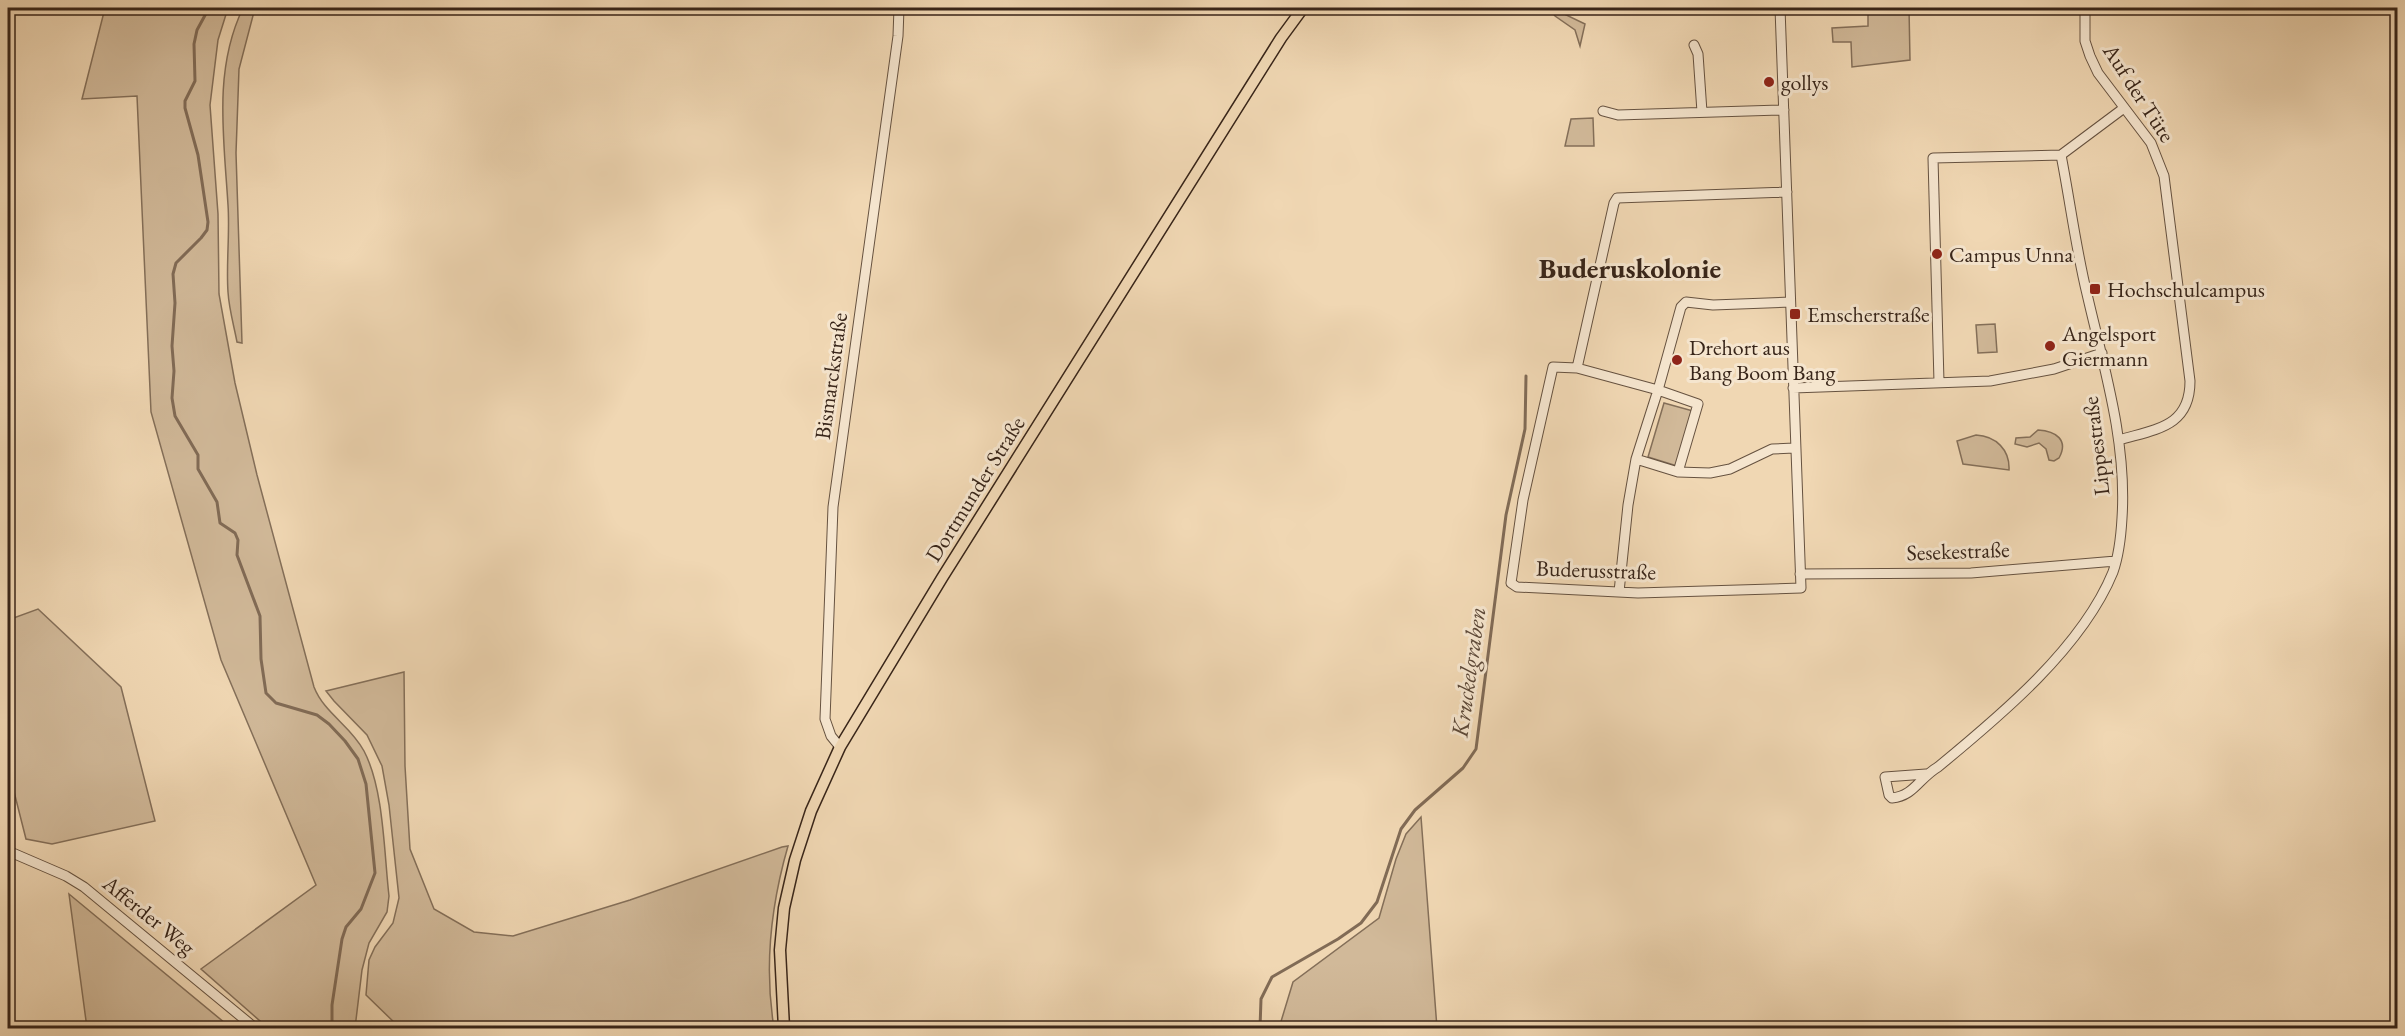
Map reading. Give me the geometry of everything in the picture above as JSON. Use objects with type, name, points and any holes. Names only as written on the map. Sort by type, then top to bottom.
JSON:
[{"type":"main road","name":"Dortmunder Straße","points":[[784,1029],[780,950],[784,908],[795,860],[812,812],[840,747],[942,578],[1175,206],[1281,38],[1303,8]]},
{"type":"street","name":"Bismarckstraße","points":[[840,747],[831,736],[825,719],[833,507],[898,36],[899,8]]},
{"type":"street","points":[[1780,8],[1800,574]]},
{"type":"street","name":"Auf der Tüte","points":[[2085,8],[2085,40],[2090,56],[2098,73],[2151,143],[2164,176],[2190,394],[2183,411],[2167,425],[2119,440]]},
{"type":"street","points":[[1694,45],[1698,54],[1702,112]]},
{"type":"street","points":[[1940,382],[1933,158],[2061,155],[2124,108]]},
{"type":"street","points":[[1603,111],[1618,115],[1784,110]]},
{"type":"street","name":"Lippestraße","points":[[1926,774],[1938,767],[2007,710],[2048,669],[2096,603],[2116,561],[2122,512],[2123,479],[2119,440],[2102,353],[2086,292],[2061,155]]},
{"type":"street","points":[[1678,472],[1698,404],[1658,390],[1577,368],[1614,203],[1617,198],[1787,192]]},
{"type":"street","points":[[1619,592],[1628,505],[1636,459],[1683,303],[1790,302]]},
{"type":"street","points":[[1792,388],[1990,381],[2054,369],[2102,353]]},
{"type":"street","name":"Buderusstraße","points":[[1577,368],[1553,367],[1523,500],[1511,583],[1516,587],[1638,593],[1801,588],[1800,574]]},
{"type":"street","points":[[1636,459],[1678,472],[1694,474],[1720,472],[1772,449],[1794,448]]},
{"type":"street","name":"Sesekestraße","points":[[1800,574],[1971,573],[2116,561]]},
{"type":"street","name":"Afferder Weg","points":[[8,851],[66,876],[84,887],[255,1029]]},
{"type":"shaded area","points":[[105,8],[228,8],[218,40],[210,105],[218,214],[219,294],[235,383],[257,475],[314,687],[324,704],[359,742],[364,751],[376,784],[382,822],[389,896],[387,912],[369,943],[362,970],[355,1028],[268,1028],[201,969],[316,885],[221,660],[151,412],[137,96],[82,99]]},
{"type":"shaded area","points":[[243,8],[255,8],[239,69],[236,153],[242,343],[237,342],[228,292],[228,216],[223,105],[227,56]]},
{"type":"shaded area","points":[[1549,8],[1559,8],[1564,14],[1585,24],[1580,46],[1575,30],[1555,16]]},
{"type":"shaded area","points":[[1868,8],[1909,8],[1910,60],[1852,67],[1851,42],[1833,42],[1832,28],[1868,26]]},
{"type":"shaded area","points":[[1593,118],[1594,146],[1565,146],[1571,119]]},
{"type":"shaded area","points":[[1995,324],[1997,352],[1978,353],[1976,325]]},
{"type":"shaded area","points":[[1664,403],[1693,411],[1677,466],[1648,457]]},
{"type":"shaded area","points":[[2038,430],[2050,432],[2059,438],[2062,452],[2059,458],[2054,461],[2049,460],[2046,449],[2039,443],[2027,447],[2015,444],[2016,438],[2030,437]]},
{"type":"shaded area","points":[[1976,435],[1990,438],[2000,445],[2007,456],[2009,470],[1963,464],[1957,441]]},
{"type":"shaded area","points":[[38,609],[121,687],[155,821],[52,844],[26,839],[8,768],[8,620]]},
{"type":"shaded area","points":[[404,672],[405,766],[410,849],[434,909],[474,932],[513,936],[630,900],[788,846],[777,891],[771,936],[770,982],[774,1028],[695,1028],[693,1023],[679,1028],[400,1028],[366,995],[369,960],[375,947],[393,923],[399,898],[389,805],[382,766],[367,735],[326,691]]},
{"type":"shaded area","points":[[1421,817],[1437,1028],[1279,1028],[1293,982],[1379,918],[1396,859],[1406,834]]},
{"type":"shaded area","points":[[69,894],[231,1028],[87,1028]]},
{"type":"waterway","points":[[209,8],[197,30],[194,44],[195,81],[185,101],[198,155],[208,222],[207,230],[201,238],[176,263],[173,274],[175,303],[172,398],[175,416],[198,455],[198,469],[217,502],[220,523],[235,533],[238,540],[237,555],[260,616],[261,659],[266,693],[276,703],[317,715],[329,724],[358,759],[366,784],[375,873],[361,909],[346,927],[342,939],[332,1005],[332,1028]]},
{"type":"waterway","name":"Kruckelgraben","points":[[1260,1028],[1261,999],[1272,977],[1361,923],[1377,902],[1401,829],[1415,810],[1463,768],[1476,749],[1506,515],[1525,429],[1526,376]]},
{"type":"place","name":"gollys","points":[[1769,82]]},
{"type":"place","name":"Campus Unna","points":[[1937,254]]},
{"type":"place","name":"Hochschulcampus","points":[[2095,289]]},
{"type":"place","name":"Emscherstraße","points":[[1795,314]]},
{"type":"place","name":"Angelsport Giermann","points":[[2050,346]]},
{"type":"place","name":"Drehort aus Bang Boom Bang","points":[[1677,360]]},
{"type":"district","name":"Buderuskolonie","points":[[1630,268]]}]
